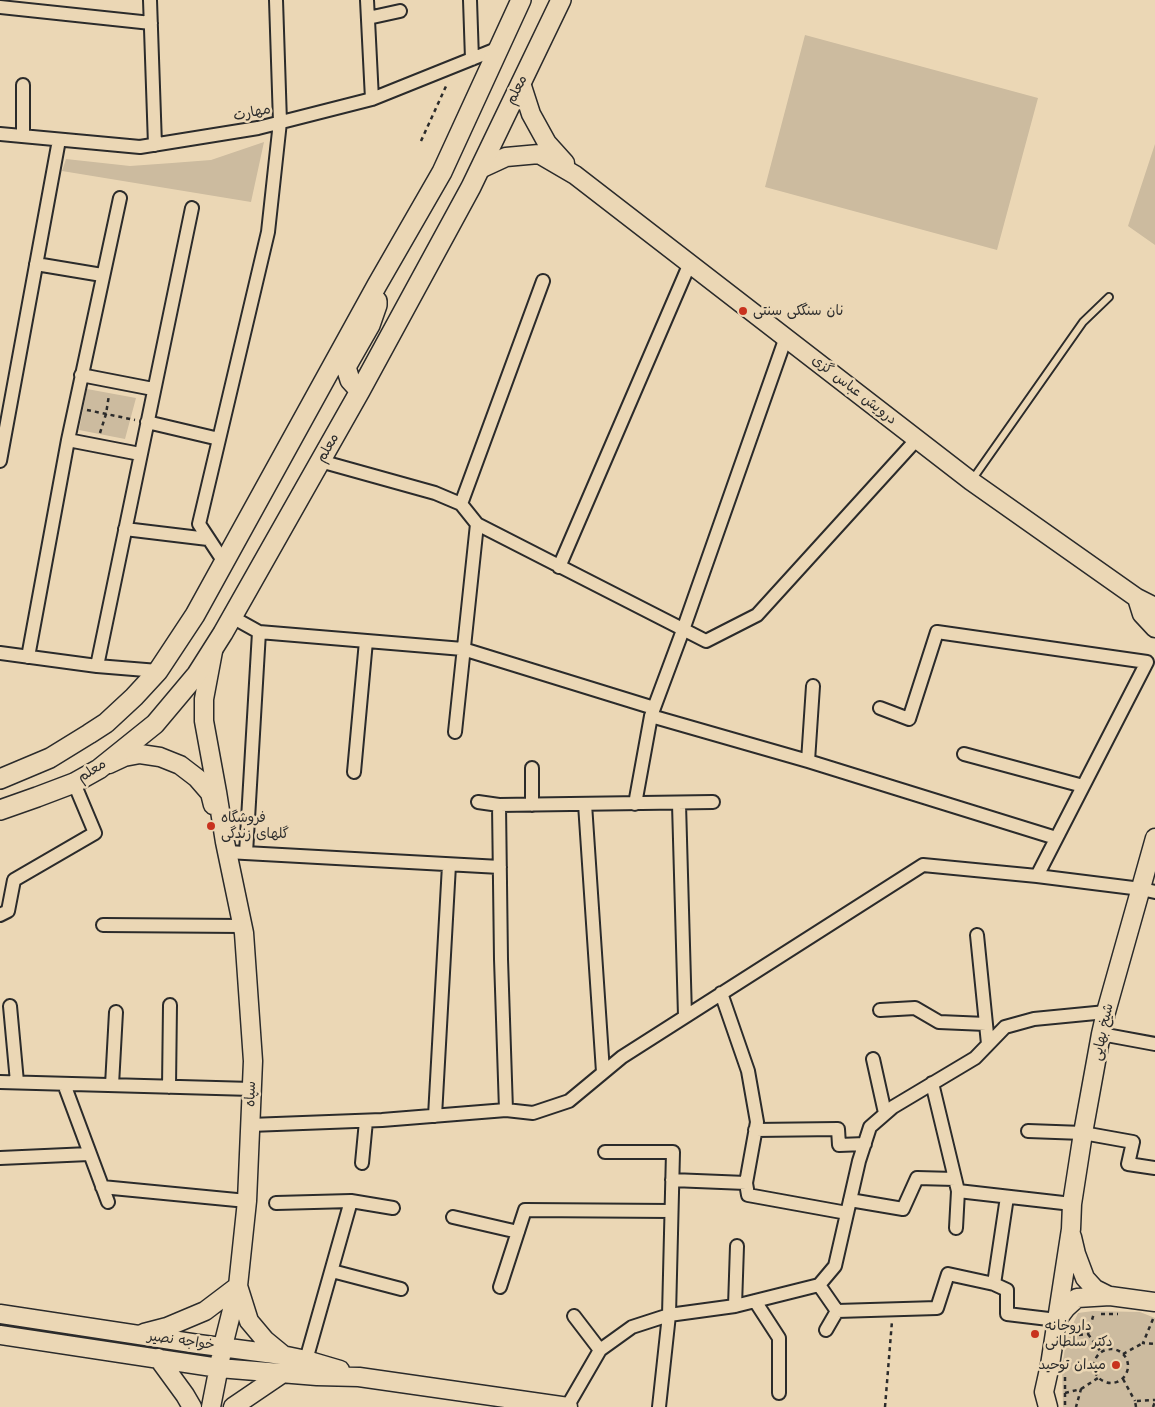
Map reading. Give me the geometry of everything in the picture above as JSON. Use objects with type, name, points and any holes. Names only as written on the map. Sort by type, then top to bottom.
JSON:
[{"type":"main road","points":[[0,779],[50,758],[95,730],[134,697],[158,671],[195,614],[377,285],[442,172],[521,0]]},
{"type":"main road","name":"معلم","points":[[0,810],[74,782],[99,768],[155,724],[197,674],[232,617],[360,391],[480,169],[561,0]]},
{"type":"main road","points":[[360,391],[350,380],[346,367],[370,325],[377,305],[377,285]]},
{"type":"street","points":[[150,0],[155,145]]},
{"type":"street","points":[[224,562],[200,524],[268,232],[280,122],[276,0]]},
{"type":"street","points":[[367,0],[372,100]]},
{"type":"street","points":[[470,0],[472,59]]},
{"type":"street","points":[[0,7],[151,23]]},
{"type":"street","points":[[368,18],[400,11]]},
{"type":"street","name":"مهارت","points":[[0,134],[140,147],[258,128],[372,100],[499,48]]},
{"type":"street","points":[[521,83],[531,114],[547,143],[575,175]]},
{"type":"street","points":[[23,86],[23,136]]},
{"type":"street","points":[[0,460],[59,140]]},
{"type":"street","points":[[480,169],[506,157],[539,154],[575,175]]},
{"type":"street","name":"درویش عباس گزی","points":[[575,175],[971,481],[1137,598],[1155,607]]},
{"type":"street","points":[[28,657],[81,375],[120,198]]},
{"type":"street","points":[[97,666],[192,208]]},
{"type":"street","points":[[559,566],[690,263]]},
{"type":"street","points":[[36,264],[102,275]]},
{"type":"street","points":[[461,504],[543,282]]},
{"type":"street","points":[[635,804],[652,712],[683,630],[786,337]]},
{"type":"street","points":[[81,375],[153,389]]},
{"type":"street","points":[[147,422],[219,439]]},
{"type":"street","points":[[320,462],[436,493],[461,504],[476,524],[706,641],[757,615],[917,439]]},
{"type":"street","points":[[68,440],[140,454]]},
{"type":"street","points":[[455,732],[476,524]]},
{"type":"street","points":[[125,529],[208,539]]},
{"type":"street","name":"درویش عباس گزی","points":[[1137,598],[1142,614],[1155,628]]},
{"type":"street","points":[[232,617],[259,632],[463,649],[652,712],[1056,838]]},
{"type":"street","points":[[246,853],[259,632]]},
{"type":"street","points":[[880,708],[909,719],[937,632],[1147,662],[1037,876]]},
{"type":"street","points":[[354,772],[366,641]]},
{"type":"street","points":[[214,648],[204,699],[204,721],[218,792],[226,847]]},
{"type":"street","points":[[0,653],[97,666],[158,671]]},
{"type":"street","points":[[808,761],[812,686]]},
{"type":"street","points":[[99,768],[124,757],[140,754],[160,757],[180,765],[198,778],[210,793],[226,847]]},
{"type":"street","points":[[964,754],[1083,786]]},
{"type":"street","points":[[532,768],[532,805]]},
{"type":"street","points":[[0,915],[8,911],[14,880],[95,833],[74,782]]},
{"type":"street","points":[[478,802],[499,805],[679,804],[713,802]]},
{"type":"street","points":[[585,804],[603,1072]]},
{"type":"street","points":[[679,804],[685,1016]]},
{"type":"street","points":[[499,805],[501,959],[506,1110]]},
{"type":"street","name":"شیخ بهایی","points":[[1056,1320],[1071,1229],[1072,1204],[1083,1133],[1101,1034],[1106,1012],[1148,891],[1155,838]]},
{"type":"street","points":[[226,847],[246,853],[500,867]]},
{"type":"street","name":"سپاه","points":[[210,1407],[238,1286],[247,1201],[252,1089],[244,933],[226,847]]},
{"type":"street","points":[[435,1116],[449,865]]},
{"type":"street","points":[[250,1125],[366,1121],[506,1110],[533,1113],[569,1101],[622,1057],[923,865],[1037,876],[1148,891]]},
{"type":"street","points":[[103,925],[243,926]]},
{"type":"street","points":[[977,935],[988,1044]]},
{"type":"street","points":[[721,993],[748,1071],[757,1122],[746,1184],[748,1194],[849,1206],[903,1209],[917,1178],[1007,1196],[1072,1204]]},
{"type":"street","points":[[10,1006],[17,1082]]},
{"type":"street","points":[[169,1087],[170,1006]]},
{"type":"street","points":[[880,1010],[916,1008],[939,1022],[986,1024]]},
{"type":"street","points":[[112,1085],[116,1012]]},
{"type":"street","points":[[559,1406],[600,1350],[632,1327],[669,1315],[736,1306],[818,1285],[835,1266],[859,1161],[870,1126],[893,1106],[975,1058],[1005,1027],[1034,1019],[1106,1012]]},
{"type":"street","points":[[1101,1034],[1155,1044]]},
{"type":"street","points":[[873,1059],[885,1113]]},
{"type":"street","points":[[0,1082],[252,1089]]},
{"type":"street","points":[[64,1084],[108,1202]]},
{"type":"street","points":[[932,1084],[957,1185],[956,1228]]},
{"type":"street","points":[[362,1164],[366,1121]]},
{"type":"street","points":[[755,1130],[838,1130],[839,1144],[865,1144]]},
{"type":"street","points":[[1028,1131],[1083,1133],[1133,1142],[1128,1164],[1155,1168]]},
{"type":"street","points":[[605,1152],[673,1152],[669,1315],[659,1407]]},
{"type":"street","points":[[0,1158],[90,1154]]},
{"type":"street","points":[[672,1180],[746,1184]]},
{"type":"street","points":[[102,1187],[247,1201]]},
{"type":"street","points":[[994,1284],[1007,1196]]},
{"type":"street","points":[[306,1360],[351,1201]]},
{"type":"street","points":[[276,1203],[351,1201],[393,1208]]},
{"type":"street","points":[[500,1287],[525,1210],[672,1211]]},
{"type":"street","points":[[453,1217],[518,1232]]},
{"type":"street","name":"شیخ بهایی","points":[[1071,1229],[1076,1254],[1085,1278],[1095,1289],[1110,1296]]},
{"type":"street","points":[[736,1306],[737,1246]]},
{"type":"street","points":[[332,1271],[401,1289]]},
{"type":"street","points":[[837,1310],[937,1308],[948,1274],[994,1284],[1007,1290],[1007,1314],[1056,1320]]},
{"type":"street","points":[[818,1285],[837,1310]]},
{"type":"street","points":[[139,1335],[167,1327],[205,1311],[238,1286],[249,1321],[265,1340],[282,1355]]},
{"type":"street","points":[[1043,1402],[1056,1320],[1077,1298],[1110,1296],[1152,1314]]},
{"type":"street","points":[[755,1301],[779,1338],[780,1393]]},
{"type":"street","points":[[826,1330],[837,1310]]},
{"type":"street","name":"خواجه نصیر","points":[[0,1314],[282,1355],[359,1376],[559,1406]]},
{"type":"street","points":[[574,1316],[600,1350]]},
{"type":"street","name":"خواجه نصیر","points":[[0,1336],[219,1368],[317,1376],[359,1376]]},
{"type":"street","points":[[158,1358],[192,1407]]},
{"type":"street","points":[[233,1407],[283,1373]]},
{"type":"lane","points":[[971,481],[1083,322],[1109,297]]},
{"type":"path","points":[[421,142],[455,66]]},
{"type":"path","points":[[97,445],[106,414],[112,381]]},
{"type":"path","points":[[75,408],[147,422]]},
{"type":"path","points":[[885,1407],[893,1309]]},
{"type":"path","points":[[1088,1334],[1094,1313]]},
{"type":"path","points":[[1087,1315],[1094,1313],[1123,1314]]},
{"type":"path","points":[[1143,1343],[1152,1314]]},
{"type":"path","points":[[1073,1329],[1069,1336],[1088,1334]]},
{"type":"path","points":[[1088,1334],[1101,1352]]},
{"type":"path","points":[[1122,1354],[1143,1343],[1155,1344]]},
{"type":"path","points":[[1112,1350],[1122,1354],[1128,1364],[1128,1369],[1123,1379],[1108,1383],[1098,1378],[1094,1367],[1097,1356],[1101,1352],[1112,1350]]},
{"type":"path","points":[[1065,1374],[1065,1407]]},
{"type":"path","points":[[1065,1392],[1081,1389],[1098,1378]]},
{"type":"path","points":[[1123,1379],[1135,1400],[1136,1407]]},
{"type":"path","points":[[1076,1407],[1081,1389]]},
{"type":"path","points":[[1135,1400],[1155,1401],[1153,1407]]},
{"type":"shaded area","points":[[805,35],[1038,98],[997,250],[765,187]]},
{"type":"shaded area","points":[[264,142],[251,202],[62,171],[66,159],[130,166],[211,160]]},
{"type":"shaded area","points":[[1155,144],[1155,245],[1128,226]]},
{"type":"shaded area","points":[[87,389],[136,398],[125,439],[79,430]]},
{"type":"shaded area","points":[[1093,1311],[1140,1312],[1155,1318],[1155,1407],[1063,1407],[1062,1366],[1067,1337],[1078,1313]]},
{"type":"place","name":"نان سنگکی سنتی","points":[[743,311]]},
{"type":"place","name":"فروشگاه گلهای زندگی","points":[[211,826]]},
{"type":"place","name":"داروخانه دکتر سلطانی","points":[[1035,1334]]},
{"type":"place","name":"میدان توحید","points":[[1116,1365]]}]
